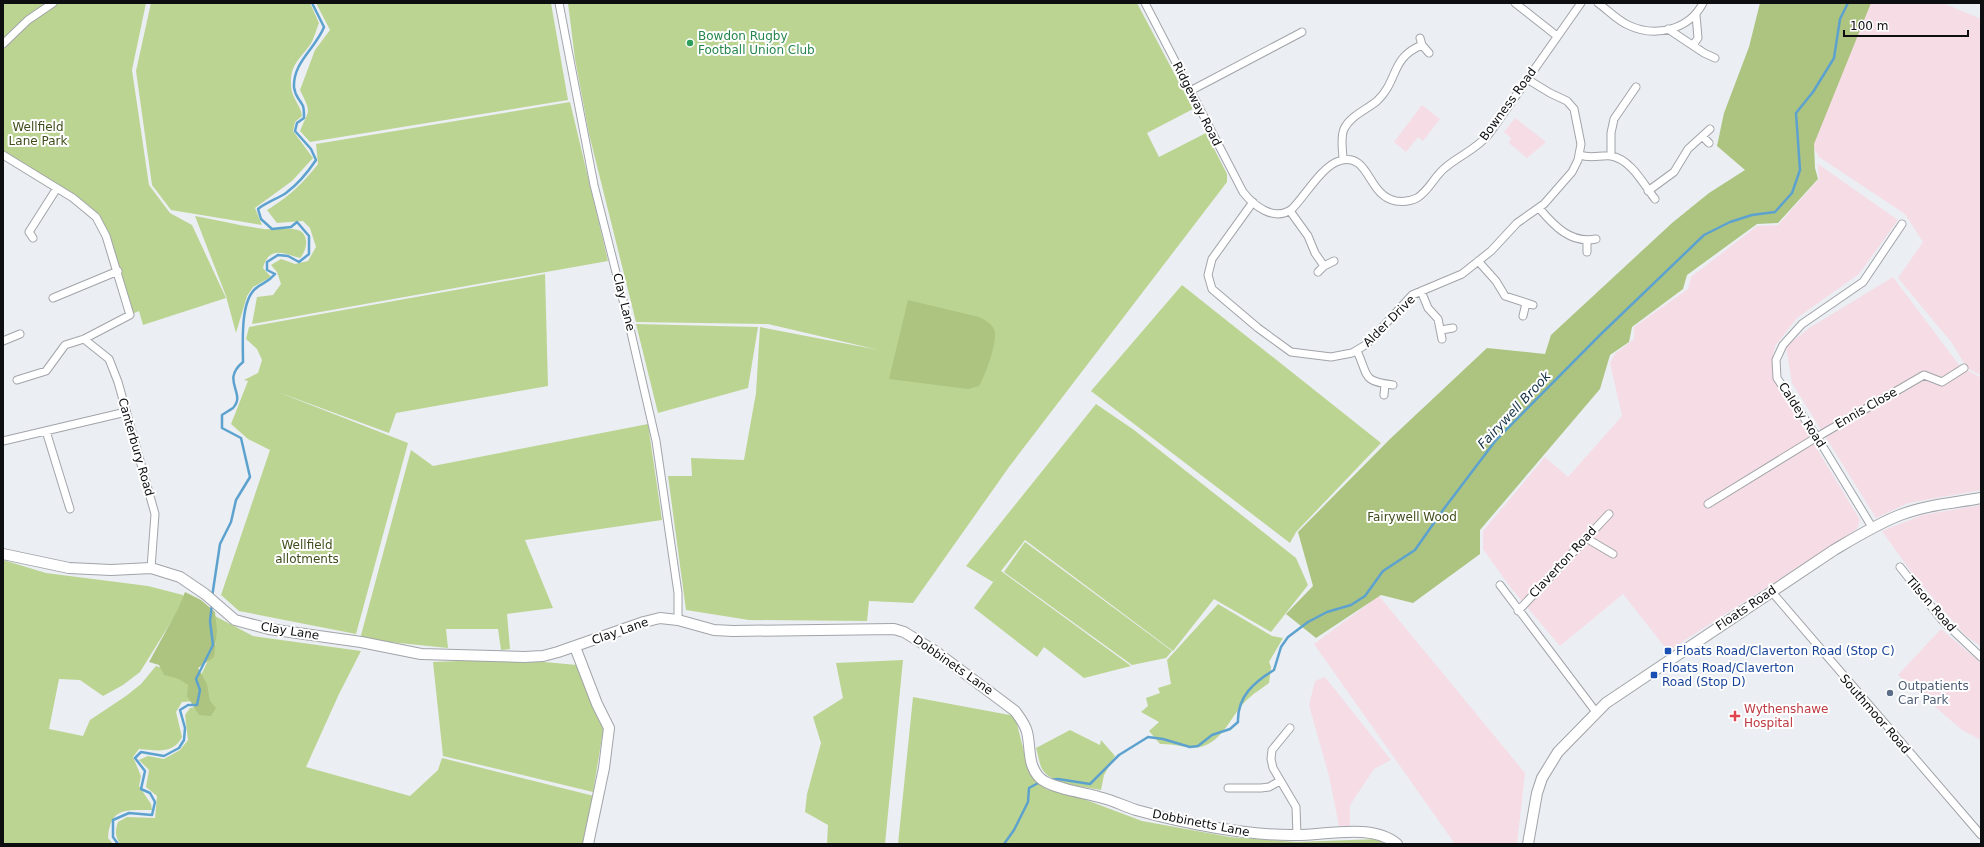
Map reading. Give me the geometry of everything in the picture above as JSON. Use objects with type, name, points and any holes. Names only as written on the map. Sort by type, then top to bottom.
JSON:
[{"type":"street","points":[[3,44],[28,20],[54,3]]},
{"type":"street","name":"Clay Lane","points":[[3,554],[69,568],[111,570],[151,568],[180,576],[205,594],[235,620],[269,629],[361,642],[421,654],[524,657],[548,655],[575,647],[644,622],[660,618],[678,620],[678,594],[656,441],[629,324],[594,185],[559,3]]},
{"type":"street","name":"Ridgeway Road","points":[[1145,3],[1239,185],[1253,202]]},
{"type":"street","points":[[1515,3],[1557,36]]},
{"type":"street","name":"Bowness Road","points":[[1343,160],[1353,161],[1362,167],[1376,189],[1387,198],[1398,201],[1414,199],[1424,192],[1446,166],[1468,153],[1485,138],[1582,3]]},
{"type":"street","points":[[1598,3],[1624,23],[1649,31],[1668,29],[1685,23],[1696,14],[1703,3]]},
{"type":"street","points":[[1693,45],[1698,38],[1696,14]]},
{"type":"street","points":[[1668,29],[1706,55],[1715,58]]},
{"type":"street","points":[[1190,91],[1302,32]]},
{"type":"street","points":[[1253,202],[1272,213],[1281,214],[1290,211],[1327,168],[1336,162],[1343,160],[1342,136],[1347,124],[1380,98],[1390,84],[1398,65],[1405,54],[1421,41],[1429,53]]},
{"type":"street","name":"Alder Drive","points":[[1253,202],[1212,260],[1208,275],[1212,289],[1225,301],[1291,352],[1331,357],[1344,356],[1357,351],[1372,340],[1407,300],[1421,291],[1460,275],[1491,251],[1520,221],[1539,208],[1572,172],[1580,155],[1581,140],[1573,107],[1564,99],[1550,93],[1527,79]]},
{"type":"street","points":[[1611,156],[1612,125],[1626,100],[1636,87]]},
{"type":"street","points":[[1620,95],[1626,100]]},
{"type":"street","points":[[1648,190],[1674,172],[1688,149],[1703,137],[1710,129]]},
{"type":"street","points":[[1703,137],[1709,143]]},
{"type":"street","points":[[3,155],[73,198],[96,217],[106,236],[118,271],[130,315],[84,340],[65,345],[46,371],[17,380]]},
{"type":"street","points":[[1580,155],[1588,157],[1611,156],[1619,159],[1630,167],[1655,199]]},
{"type":"street","points":[[33,238],[29,232],[57,188]]},
{"type":"street","points":[[1539,208],[1550,222],[1570,236],[1587,240],[1596,240]]},
{"type":"street","points":[[1290,211],[1308,236],[1315,253],[1324,266]]},
{"type":"street","name":"Caldey Road","points":[[1872,527],[1817,437],[1777,378],[1776,360],[1783,345],[1802,324],[1863,282],[1902,224]]},
{"type":"street","points":[[1587,240],[1587,252]]},
{"type":"street","points":[[1318,272],[1324,266],[1334,261]]},
{"type":"street","points":[[1478,261],[1496,281],[1505,296],[1529,304],[1523,316]]},
{"type":"street","points":[[53,298],[118,271]]},
{"type":"street","points":[[1421,291],[1428,308],[1438,319],[1442,339]]},
{"type":"street","points":[[1441,330],[1453,328]]},
{"type":"street","points":[[3,341],[20,334]]},
{"type":"street","name":"Canterbury Road","points":[[84,340],[109,359],[118,382],[155,514],[151,568]]},
{"type":"street","points":[[1357,351],[1368,378],[1373,382],[1389,385],[1384,395]]},
{"type":"street","name":"Ennis Close","points":[[1708,504],[1817,437],[1924,375],[1942,382],[1964,368]]},
{"type":"street","points":[[3,441],[126,412]]},
{"type":"street","points":[[46,431],[70,509]]},
{"type":"street","name":"Floats Road","points":[[1528,844],[1537,793],[1542,778],[1558,752],[1606,702],[1771,591],[1872,527],[1901,515],[1926,508],[1981,498]]},
{"type":"street","name":"Claverton Road","points":[[1518,611],[1609,514]]},
{"type":"street","points":[[1586,538],[1613,554]]},
{"type":"street","name":"Tilson Road","points":[[1900,567],[1942,620],[1981,656]]},
{"type":"street","points":[[1500,585],[1518,611],[1596,712]]},
{"type":"street","name":"Southmoor Road","points":[[1771,591],[1981,835]]},
{"type":"street","name":"Dobbinets Lane","points":[[678,620],[714,630],[733,632],[894,629],[904,632],[935,651],[1016,711],[1023,721],[1027,733],[1032,768],[1040,778],[1054,786]]},
{"type":"street","points":[[575,647],[597,704],[609,728],[604,768],[588,844]]},
{"type":"street","points":[[1290,728],[1272,750],[1271,759],[1273,768],[1296,807],[1297,836]]},
{"type":"street","points":[[1228,788],[1265,788],[1280,781]]},
{"type":"street","name":"Dobbinetts Lane","points":[[1054,786],[1118,802],[1134,810],[1176,820],[1266,834],[1297,836],[1345,831],[1365,832],[1382,835],[1397,844]]},
{"type":"shaded area","points":[[1871,3],[1943,3],[1981,19],[1981,375],[1967,368],[1952,343],[1898,278],[1923,242],[1905,214],[1819,157],[1812,144]]},
{"type":"shaded area","points":[[1422,105],[1440,119],[1423,141],[1418,137],[1406,152],[1394,142]]},
{"type":"shaded area","points":[[1515,118],[1546,142],[1527,158],[1509,143],[1511,138],[1504,132]]},
{"type":"shaded area","points":[[1818,164],[1898,220],[1859,274],[1797,318],[1775,346],[1773,356],[1772,371],[1803,426],[1860,520],[1857,529],[1668,651],[1623,594],[1560,646],[1511,588],[1483,549],[1483,531],[1545,457],[1568,477],[1622,416],[1610,363],[1615,354],[1634,339],[1634,327],[1688,289],[1691,277],[1757,226],[1778,225],[1819,179]]},
{"type":"shaded area","points":[[1893,277],[1959,365],[1981,378],[1981,490],[1908,503],[1876,518],[1792,383],[1786,346],[1811,327]]},
{"type":"shaded area","points":[[1981,505],[1981,646],[1966,636],[1914,576],[1882,531],[1923,515]]},
{"type":"shaded area","points":[[1379,596],[1525,773],[1517,844],[1455,844],[1314,644]]},
{"type":"shaded area","points":[[1941,629],[1981,663],[1981,740],[1962,730],[1898,675]]},
{"type":"shaded area","points":[[1325,677],[1391,760],[1374,769],[1350,805],[1350,826],[1339,826],[1329,776],[1309,705],[1315,681]]},
{"type":"green space","points":[[3,3],[46,3],[36,10],[3,40]]},
{"type":"green space","name":"Wellfield Lane Park","points":[[53,3],[146,3],[132,70],[149,185],[170,213],[192,225],[226,298],[143,325],[139,311],[130,315],[96,217],[3,153],[3,44]]},
{"type":"green space","points":[[151,3],[310,3],[319,23],[310,45],[296,63],[292,72],[291,90],[300,108],[302,116],[295,122],[293,131],[313,158],[292,181],[255,208],[262,225],[171,210],[152,185],[136,71]]},
{"type":"green space","points":[[316,3],[551,3],[568,100],[310,142],[300,131],[307,115],[308,108],[300,90],[315,50],[330,30]]},
{"type":"green space","points":[[568,3],[1137,3],[1193,109],[1147,133],[1159,157],[1206,133],[1227,174],[1227,182],[1009,467],[913,603],[869,601],[867,621],[749,620],[686,610],[668,476],[692,476],[691,458],[744,460],[756,393],[760,327],[879,350],[768,324],[636,322],[589,134],[575,59]]},
{"type":"green space","name":"Fairywell Wood","points":[[1760,3],[1871,3],[1814,144],[1815,168],[1818,179],[1778,223],[1757,224],[1687,275],[1683,289],[1632,327],[1629,342],[1610,355],[1600,389],[1480,530],[1480,554],[1413,603],[1381,595],[1316,638],[1286,614],[1313,586],[1298,532],[1390,439],[1487,348],[1545,354],[1551,335],[1672,223],[1709,193],[1745,170],[1717,146],[1724,113],[1749,47]]},
{"type":"green space","points":[[570,102],[608,261],[252,324],[257,297],[273,295],[281,284],[277,272],[271,265],[281,259],[295,264],[308,261],[316,247],[310,228],[303,221],[277,223],[267,210],[295,189],[307,178],[318,164],[316,144]]},
{"type":"green space","points":[[195,216],[264,229],[295,229],[302,232],[306,239],[306,247],[300,258],[283,253],[269,256],[263,268],[271,277],[253,287],[247,296],[236,333],[226,296]]},
{"type":"green space","name":"Wellfield allotments","points":[[545,274],[548,386],[396,413],[389,433],[275,391],[408,443],[356,634],[239,611],[221,595],[270,450],[248,439],[231,424],[248,381],[244,380],[258,373],[262,360],[257,349],[246,339],[249,327]]},
{"type":"green space","points":[[1182,285],[1381,443],[1296,532],[1290,543],[1091,391]]},
{"type":"green space","points":[[908,300],[979,317],[991,325],[994,329],[995,341],[988,366],[979,386],[968,389],[889,379]]},
{"type":"green space","points":[[636,324],[758,327],[748,388],[658,413]]},
{"type":"green space","points":[[1096,404],[1134,430],[1296,558],[1308,585],[1271,632],[1214,599],[1173,651],[1025,540],[1001,571],[1131,666],[1084,678],[1044,647],[1037,657],[974,608],[997,577],[993,582],[966,566]]},
{"type":"green space","points":[[648,424],[662,520],[525,540],[553,608],[507,614],[510,649],[501,650],[498,629],[446,629],[448,648],[360,639],[411,450],[433,466]]},
{"type":"green space","points":[[1025,542],[1172,651],[1166,658],[1132,665],[1004,572]]},
{"type":"green space","points":[[3,560],[46,573],[148,586],[183,595],[184,601],[140,672],[123,685],[103,696],[80,680],[59,679],[49,729],[83,736],[90,720],[141,684],[156,666],[182,674],[196,701],[182,702],[176,712],[182,737],[174,747],[164,750],[139,749],[133,757],[141,776],[139,786],[151,804],[152,810],[121,812],[116,816],[109,828],[108,838],[113,844],[3,844]]},
{"type":"green space","points":[[185,592],[201,600],[215,612],[217,631],[214,657],[198,668],[207,684],[210,701],[216,708],[211,716],[199,715],[187,696],[188,685],[179,679],[164,675],[159,665],[149,662],[178,609]]},
{"type":"green space","points":[[1218,604],[1272,636],[1283,638],[1269,662],[1271,667],[1269,683],[1243,704],[1222,733],[1208,744],[1200,747],[1186,747],[1160,744],[1149,731],[1159,722],[1141,712],[1148,706],[1146,698],[1160,693],[1158,688],[1171,684],[1167,660]]},
{"type":"green space","points":[[213,615],[253,636],[361,651],[339,694],[306,767],[410,796],[438,770],[442,758],[594,796],[583,844],[120,844],[116,833],[118,822],[127,817],[155,818],[157,796],[146,787],[149,770],[139,760],[148,756],[164,759],[180,750],[188,740],[185,715],[190,708],[200,706],[199,679],[216,644]]},
{"type":"green space","points":[[511,659],[577,665],[604,725],[593,792],[443,756],[433,662]]},
{"type":"green space","points":[[903,660],[885,844],[827,844],[828,825],[805,812],[807,794],[821,743],[813,717],[843,698],[836,663]]},
{"type":"green space","points":[[913,697],[1015,716],[1027,764],[1046,789],[1081,798],[1142,821],[1230,837],[1297,842],[1378,839],[1384,844],[898,844]]},
{"type":"green space","points":[[1070,730],[1100,745],[1101,740],[1115,756],[1104,775],[1101,790],[1059,782],[1045,773],[1041,767],[1036,748]]},
{"type":"waterway","points":[[212,597],[220,544],[231,522],[236,500],[250,477],[241,438],[222,428],[222,415],[233,408],[237,402],[233,381],[237,369],[243,362],[243,324],[247,304],[250,295],[255,289],[275,274],[267,270],[267,262],[278,255],[288,256],[299,262],[309,254],[309,236],[297,222],[291,227],[272,229],[261,219],[258,209],[283,195],[302,178],[316,160],[311,149],[295,131],[297,123],[304,118],[303,106],[296,95],[294,87],[297,70],[316,42],[324,27],[312,3]]},
{"type":"waterway","name":"Fairywell Brook","points":[[1050,780],[1058,779],[1090,784],[1119,755],[1148,737],[1163,739],[1190,747],[1198,746],[1212,735],[1230,729],[1238,722],[1240,705],[1248,691],[1274,670],[1281,647],[1288,637],[1308,622],[1327,612],[1351,605],[1365,596],[1383,571],[1415,550],[1496,440],[1600,335],[1704,235],[1730,222],[1752,215],[1775,212],[1792,193],[1800,170],[1796,113],[1813,92],[1834,58],[1840,19],[1848,3]]},
{"type":"waterway","points":[[118,844],[113,837],[113,820],[129,813],[152,815],[155,802],[150,793],[141,789],[145,771],[135,758],[141,752],[164,756],[179,748],[184,740],[185,728],[180,710],[188,705],[197,705],[200,690],[196,679],[213,645],[210,621],[212,604]]},
{"type":"waterway","name":"Fairywell Brook","points":[[1004,844],[1014,830],[1028,802],[1029,788],[1040,782]]},
{"type":"place","name":"Bowdon Rugby Football Union Club","points":[[690,43]]},
{"type":"place","name":"Floats Road/Claverton Road (Stop C)","points":[[1668,651]]},
{"type":"place","name":"Floats Road/Claverton Road (Stop D)","points":[[1654,675]]},
{"type":"place","name":"Outpatients Car Park","points":[[1890,693]]},
{"type":"place","name":"Wythenshawe Hospital","points":[[1735,716]]}]
